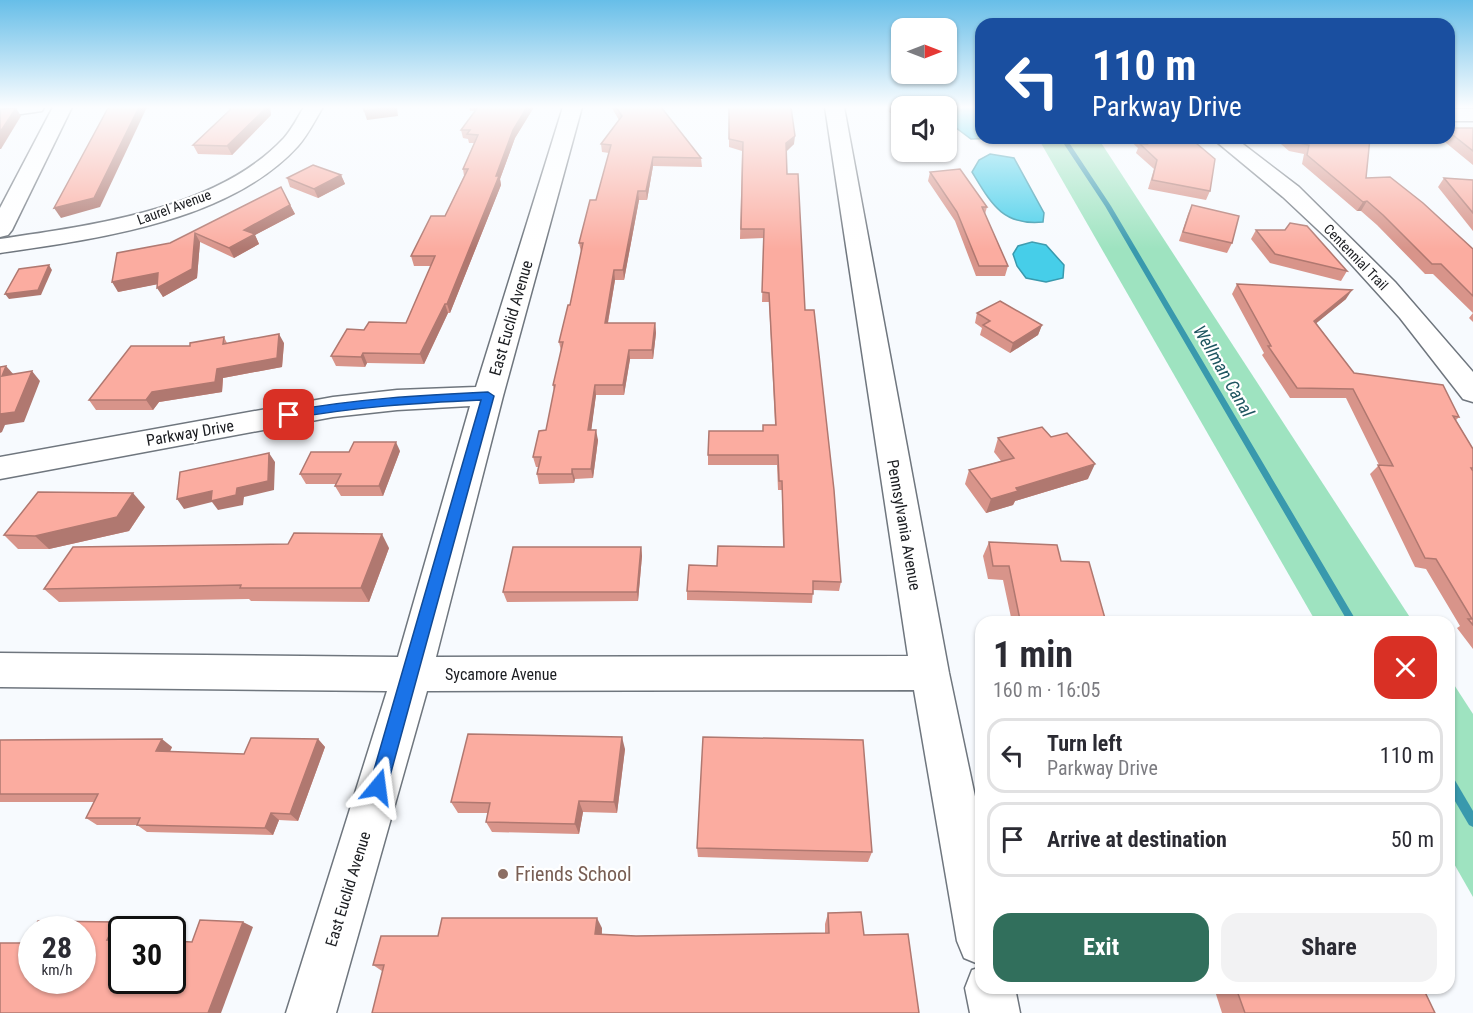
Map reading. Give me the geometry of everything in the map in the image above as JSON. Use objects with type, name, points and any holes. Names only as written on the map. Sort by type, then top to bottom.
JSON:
[{"type":"street","points":[[0,230],[39,154]]},
{"type":"street","name":"Laurel Avenue","points":[[0,246],[95,231],[147,218],[225,188],[270,164],[280,154]]},
{"type":"street","name":"East Euclid Avenue","points":[[311,1013],[412,674],[488,396],[559,154]]},
{"type":"street","name":"Pennsylvania Avenue","points":[[842,154],[930,672],[975,909]]},
{"type":"street","name":"Centennial Trail","points":[[1242,154],[1290,192],[1353,250],[1438,346],[1473,392]]},
{"type":"street","name":"Parkway Drive","points":[[0,468],[333,407],[397,400],[488,396]]},
{"type":"street","name":"Sycamore Avenue","points":[[0,670],[412,674],[930,672]]},
{"type":"street","points":[[991,994],[995,1013]]},
{"type":"green space","points":[[1047,154],[1109,154],[1409,616],[1313,616]]},
{"type":"green space","points":[[1455,686],[1473,714],[1473,897],[1455,866]]},
{"type":"water","points":[[989,154],[1014,158],[1044,213],[1043,222],[1017,220],[999,210],[972,172],[979,160]]},
{"type":"water","points":[[1032,242],[1046,245],[1064,265],[1063,278],[1046,282],[1026,278],[1017,266],[1013,254],[1018,246]]},
{"type":"building","points":[[83,154],[116,154],[94,198],[54,208]]},
{"type":"building","points":[[469,154],[504,154],[496,176],[499,176],[447,304],[420,354],[363,353],[361,357],[331,356],[347,329],[364,330],[369,322],[406,323],[435,256],[411,256],[431,216],[445,216],[468,169],[463,169]]},
{"type":"building","points":[[608,154],[698,154],[701,158],[653,157],[646,191],[638,191],[623,270],[614,270],[605,323],[655,323],[652,350],[629,350],[623,385],[595,385],[588,430],[596,430],[591,469],[572,469],[572,474],[537,474],[541,457],[533,457],[539,431],[546,430],[563,342],[559,342],[568,305],[570,305],[583,243],[579,243],[590,200],[596,200]]},
{"type":"building","points":[[743,154],[786,154],[787,174],[798,174],[805,310],[814,310],[834,490],[841,582],[813,581],[813,594],[687,591],[689,565],[717,566],[718,546],[784,547],[782,481],[779,481],[778,455],[708,455],[709,431],[763,431],[763,425],[776,425],[769,293],[762,292],[764,229],[741,229]]},
{"type":"building","points":[[1151,154],[1209,154],[1215,159],[1210,191],[1152,180],[1157,160]]},
{"type":"building","points":[[1368,154],[1366,178],[1390,177],[1423,203],[1473,249],[1473,296],[1441,264],[1432,264],[1367,201],[1363,202],[1307,155]]},
{"type":"building","points":[[313,165],[341,175],[314,189],[287,178]]},
{"type":"building","points":[[960,169],[987,207],[982,207],[1008,266],[979,266],[957,212],[930,172]]},
{"type":"building","points":[[1444,178],[1473,180],[1473,213]]},
{"type":"building","points":[[281,187],[290,205],[244,230],[255,234],[229,248],[195,233],[192,269],[157,288],[158,273],[112,282],[117,253],[170,243]]},
{"type":"building","points":[[1192,205],[1239,216],[1232,243],[1183,232]]},
{"type":"building","points":[[1290,223],[1307,226],[1347,271],[1275,254],[1256,230],[1285,230]]},
{"type":"building","points":[[49,265],[38,290],[5,294],[19,269]]},
{"type":"building","points":[[1237,284],[1352,290],[1314,321],[1354,373],[1443,385],[1459,417],[1453,416],[1473,449],[1473,468],[1471,468],[1473,471],[1473,625],[1468,619],[1472,619],[1436,559],[1425,558],[1378,465],[1393,466],[1353,389],[1297,388],[1268,346],[1271,346]]},
{"type":"building","points":[[1000,301],[1042,325],[1013,343],[983,325],[990,321],[977,313]]},
{"type":"building","points":[[279,334],[277,358],[217,369],[215,382],[152,392],[146,400],[89,400],[131,346],[190,346],[190,343],[224,337],[223,344]]},
{"type":"building","points":[[6,366],[2,376],[32,371],[15,412],[0,414],[0,367]]},
{"type":"building","points":[[1042,427],[1051,437],[1067,433],[1095,464],[1016,488],[1018,491],[991,499],[969,470],[1014,458],[998,438]]},
{"type":"building","points":[[354,442],[396,442],[379,486],[335,486],[341,474],[300,474],[311,452],[349,452]]},
{"type":"building","points":[[269,453],[268,481],[237,488],[236,495],[211,501],[212,491],[177,499],[180,472]]},
{"type":"building","points":[[38,492],[133,493],[117,517],[35,536],[4,535]]},
{"type":"building","points":[[294,533],[382,534],[361,588],[240,588],[241,585],[44,589],[73,547],[288,544]]},
{"type":"building","points":[[989,542],[1057,545],[1061,561],[1089,562],[1104,616],[1019,616],[1009,566],[993,566]]},
{"type":"building","points":[[513,547],[641,547],[637,592],[503,592]]},
{"type":"building","points":[[468,734],[622,737],[614,802],[579,801],[575,824],[486,822],[490,803],[451,802]]},
{"type":"building","points":[[703,737],[863,740],[872,852],[697,848]]},
{"type":"building","points":[[251,738],[318,739],[290,814],[271,813],[265,828],[137,825],[140,818],[86,818],[98,794],[0,794],[0,740],[162,739],[156,751],[244,754]]},
{"type":"building","points":[[861,912],[864,935],[908,934],[919,1013],[372,1013],[384,965],[373,965],[381,936],[438,936],[442,918],[597,918],[595,934],[636,936],[829,933],[828,913]]},
{"type":"building","points":[[200,920],[243,922],[208,1013],[0,1013],[0,943],[18,943],[18,994],[96,994],[96,922],[108,922],[108,994],[186,994],[186,942],[192,942]]},
{"type":"building","points":[[1238,994],[1426,994],[1435,1013],[1245,1013]]},
{"type":"waterway","name":"Wellman Canal","points":[[1074,154],[1108,206],[1349,616]]},
{"type":"waterway","name":"Wellman Canal","points":[[1455,791],[1473,821]]},
{"type":"place","name":"Friends School","points":[[503,874]]},
{"type":"route","points":[[289,415],[333,407],[397,400],[488,396],[412,674],[378,787]]}]
